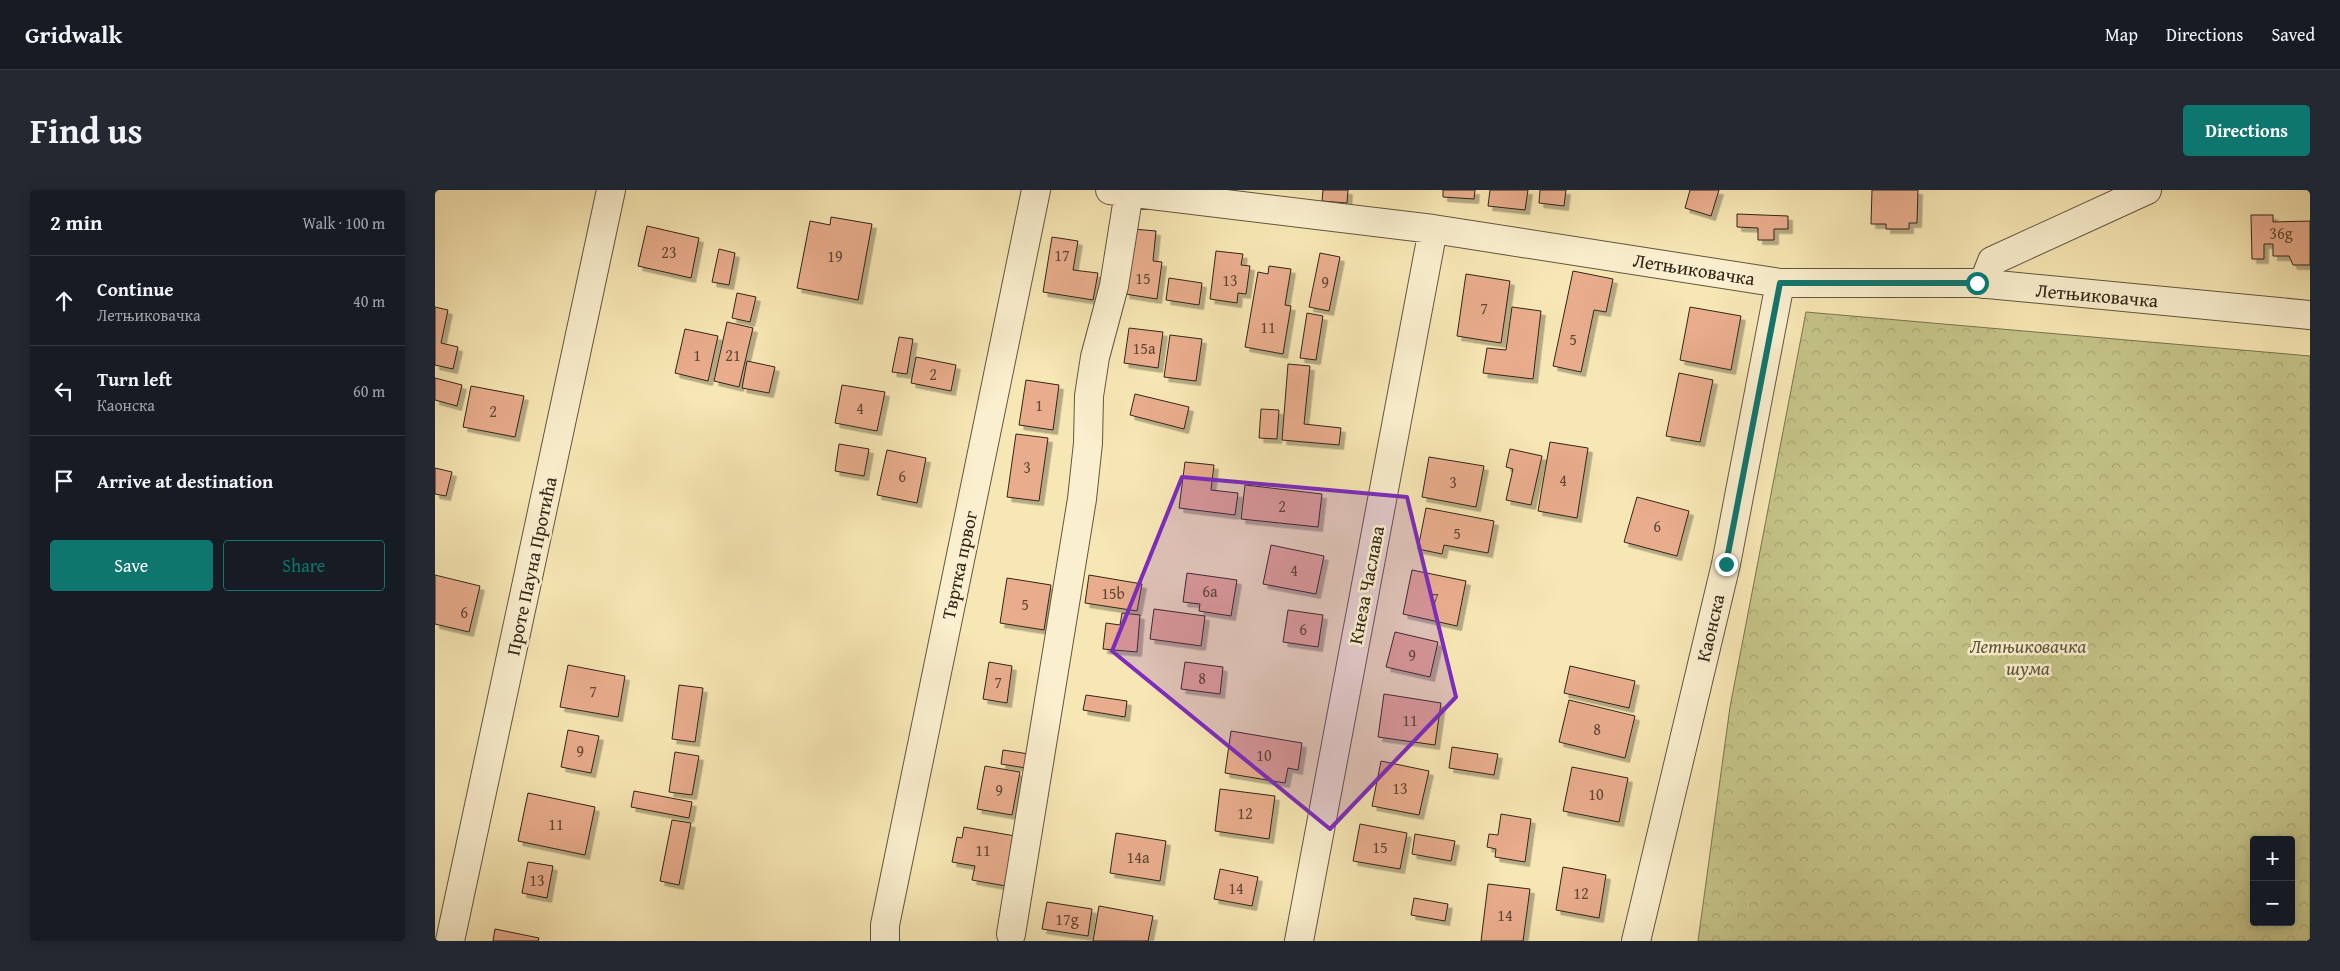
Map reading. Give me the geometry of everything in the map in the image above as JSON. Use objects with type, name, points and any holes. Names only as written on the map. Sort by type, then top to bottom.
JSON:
[{"type":"street","name":"Проте Пауна Протића","points":[[450,941],[611,190]]},
{"type":"street","name":"Твртка првог","points":[[885,941],[885,925],[1036,190]]},
{"type":"street","points":[[1983,284],[1992,261],[2147,190]]},
{"type":"street","points":[[1011,934],[1082,499],[1088,443],[1089,396],[1095,357],[1113,286],[1119,191]]},
{"type":"street","name":"Летњиковачка","points":[[1119,191],[1433,229],[1780,283],[1983,284],[2310,315]]},
{"type":"street","name":"Кнеза Часлава","points":[[1299,941],[1433,229]]},
{"type":"street","name":"Каонска","points":[[1636,941],[1726,564],[1780,283]]},
{"type":"highlighted area","points":[[1182,477],[1407,497],[1456,697],[1330,829],[1112,651]]},
{"type":"green space","name":"Летњиковачка шума","points":[[1806,312],[2310,356],[2310,941],[1698,941],[1730,707]]},
{"type":"building","points":[[1323,190],[1348,190],[1347,203],[1322,201]]},
{"type":"building","points":[[1443,190],[1475,190],[1474,199],[1443,197]]},
{"type":"building","points":[[1490,190],[1528,190],[1525,210],[1488,206]]},
{"type":"building","points":[[1540,190],[1566,190],[1564,206],[1539,203]]},
{"type":"building","points":[[1690,190],[1719,190],[1711,216],[1685,208]]},
{"type":"building","points":[[1872,190],[1918,190],[1917,223],[1909,223],[1909,229],[1886,229],[1886,224],[1871,224]]},
{"type":"building","points":[[1737,214],[1788,216],[1788,229],[1774,229],[1774,240],[1758,240],[1758,228],[1737,227]]},
{"type":"building","points":[[2251,215],[2273,215],[2273,222],[2310,221],[2310,265],[2293,265],[2289,256],[2273,256],[2273,244],[2264,244],[2264,259],[2252,259]]},
{"type":"building","points":[[831,217],[872,224],[858,300],[797,288],[810,221],[830,225]]},
{"type":"building","points":[[647,226],[699,238],[691,278],[638,266]]},
{"type":"building","points":[[1133,229],[1156,231],[1153,261],[1162,262],[1157,299],[1125,294]]},
{"type":"building","points":[[1052,237],[1078,241],[1073,270],[1098,273],[1093,300],[1043,292]]},
{"type":"building","points":[[719,249],[735,253],[729,285],[712,282]]},
{"type":"building","points":[[1216,251],[1243,254],[1241,265],[1250,266],[1246,294],[1238,293],[1237,303],[1210,299]]},
{"type":"building","points":[[1320,253],[1340,257],[1329,311],[1309,307]]},
{"type":"building","points":[[1269,266],[1291,269],[1285,305],[1291,306],[1283,354],[1245,347],[1258,272],[1268,274]]},
{"type":"building","points":[[1573,271],[1613,279],[1606,312],[1594,310],[1581,372],[1553,366]]},
{"type":"building","points":[[1466,274],[1510,281],[1501,343],[1457,336]]},
{"type":"building","points":[[1169,278],[1202,283],[1199,305],[1166,300]]},
{"type":"building","points":[[737,293],[756,297],[750,322],[732,318]]},
{"type":"building","points":[[435,307],[448,310],[441,343],[458,347],[453,369],[435,365]]},
{"type":"building","points":[[1512,307],[1541,311],[1533,379],[1483,373],[1487,348],[1506,350]]},
{"type":"building","points":[[1690,307],[1741,316],[1731,370],[1680,360]]},
{"type":"building","points":[[1307,313],[1323,316],[1316,360],[1300,358]]},
{"type":"building","points":[[727,322],[753,328],[739,387],[714,381]]},
{"type":"building","points":[[1129,328],[1163,332],[1158,368],[1124,363]]},
{"type":"building","points":[[685,329],[718,336],[708,381],[675,373]]},
{"type":"building","points":[[1170,335],[1202,339],[1196,381],[1164,377]]},
{"type":"building","points":[[899,337],[913,339],[907,374],[892,372]]},
{"type":"building","points":[[916,357],[956,365],[951,391],[911,383]]},
{"type":"building","points":[[747,361],[775,367],[769,393],[742,388]]},
{"type":"building","points":[[1288,364],[1310,366],[1304,424],[1341,428],[1339,445],[1282,440]]},
{"type":"building","points":[[1679,373],[1713,380],[1700,442],[1666,436]]},
{"type":"building","points":[[435,378],[462,385],[457,406],[435,400]]},
{"type":"building","points":[[1026,380],[1059,385],[1053,430],[1019,425]]},
{"type":"building","points":[[842,385],[885,392],[877,431],[835,423]]},
{"type":"building","points":[[471,386],[524,396],[515,437],[463,427]]},
{"type":"building","points":[[1135,394],[1189,407],[1184,429],[1130,415]]},
{"type":"building","points":[[1261,409],[1279,410],[1277,439],[1259,438]]},
{"type":"building","points":[[1016,434],[1048,438],[1039,501],[1007,497]]},
{"type":"building","points":[[1550,442],[1588,448],[1577,518],[1538,511]]},
{"type":"building","points":[[839,444],[869,449],[864,476],[835,471]]},
{"type":"building","points":[[1510,449],[1542,456],[1531,505],[1506,500],[1513,469],[1506,467]]},
{"type":"building","points":[[887,450],[926,458],[917,503],[877,495]]},
{"type":"building","points":[[1429,457],[1484,466],[1476,507],[1422,497]]},
{"type":"building","points":[[1185,462],[1214,465],[1211,490],[1238,493],[1235,515],[1179,508]]},
{"type":"building","points":[[435,468],[452,472],[446,496],[435,494]]},
{"type":"building","points":[[1245,485],[1322,494],[1318,527],[1241,519]]},
{"type":"building","points":[[1637,497],[1689,511],[1677,556],[1624,542]]},
{"type":"building","points":[[1426,508],[1494,521],[1488,553],[1444,545],[1442,554],[1418,549]]},
{"type":"building","points":[[1271,545],[1324,556],[1316,594],[1263,584]]},
{"type":"building","points":[[1412,570],[1466,581],[1457,626],[1403,614]]},
{"type":"building","points":[[1187,573],[1237,580],[1231,616],[1199,611],[1200,604],[1183,602]]},
{"type":"building","points":[[435,575],[480,586],[469,632],[435,624]]},
{"type":"building","points":[[1089,575],[1142,584],[1137,611],[1085,603]]},
{"type":"building","points":[[1007,578],[1051,585],[1044,630],[1000,623]]},
{"type":"building","points":[[1154,609],[1205,616],[1201,646],[1150,639]]},
{"type":"building","points":[[1288,610],[1323,615],[1318,647],[1283,642]]},
{"type":"building","points":[[1122,613],[1140,615],[1137,652],[1103,649],[1106,623],[1120,625]]},
{"type":"building","points":[[1395,632],[1438,642],[1430,677],[1386,667]]},
{"type":"building","points":[[989,662],[1012,666],[1007,703],[983,699]]},
{"type":"building","points":[[1185,662],[1223,667],[1220,694],[1181,689]]},
{"type":"building","points":[[568,665],[625,676],[618,717],[560,707]]},
{"type":"building","points":[[1570,666],[1635,681],[1629,708],[1564,693]]},
{"type":"building","points":[[679,685],[703,688],[695,742],[672,739]]},
{"type":"building","points":[[1384,694],[1441,703],[1435,745],[1378,737]]},
{"type":"building","points":[[1086,695],[1127,701],[1125,717],[1083,710]]},
{"type":"building","points":[[1569,700],[1635,716],[1625,758],[1559,742]]},
{"type":"building","points":[[568,730],[599,736],[591,773],[561,767]]},
{"type":"building","points":[[1231,731],[1302,743],[1298,770],[1288,768],[1285,783],[1225,773]]},
{"type":"building","points":[[1452,747],[1498,754],[1494,775],[1449,768]]},
{"type":"building","points":[[1003,750],[1029,754],[1026,768],[1001,764]]},
{"type":"building","points":[[675,752],[699,756],[692,795],[669,792]]},
{"type":"building","points":[[1381,761],[1429,771],[1419,815],[1372,806]]},
{"type":"building","points":[[985,766],[1020,772],[1012,815],[977,809]]},
{"type":"building","points":[[1572,767],[1628,778],[1619,822],[1563,811]]},
{"type":"building","points":[[1220,789],[1275,796],[1269,839],[1215,831]]},
{"type":"building","points":[[634,791],[692,802],[689,818],[631,807]]},
{"type":"building","points":[[528,793],[595,807],[585,855],[518,841]]},
{"type":"building","points":[[1501,814],[1531,819],[1525,862],[1495,857],[1496,849],[1487,847],[1489,834],[1498,835]]},
{"type":"building","points":[[672,820],[691,823],[679,885],[660,881]]},
{"type":"building","points":[[1360,824],[1407,833],[1400,869],[1353,861]]},
{"type":"building","points":[[964,827],[1015,836],[1006,886],[972,880],[975,866],[952,862],[957,837],[962,838]]},
{"type":"building","points":[[1116,833],[1166,841],[1160,881],[1110,873]]},
{"type":"building","points":[[1415,834],[1455,841],[1451,861],[1412,854]]},
{"type":"building","points":[[528,862],[553,866],[547,898],[522,893]]},
{"type":"building","points":[[1563,867],[1606,875],[1599,918],[1556,910]]},
{"type":"building","points":[[1220,869],[1258,877],[1252,906],[1214,899]]},
{"type":"building","points":[[1488,884],[1530,889],[1523,941],[1481,941]]},
{"type":"building","points":[[1414,898],[1448,904],[1445,921],[1411,915]]},
{"type":"building","points":[[1047,902],[1092,909],[1088,936],[1042,929]]},
{"type":"building","points":[[1099,906],[1153,916],[1148,941],[1093,941]]},
{"type":"building","points":[[495,929],[539,938],[538,941],[493,941]]},
{"type":"route","points":[[1726,564],[1780,283],[1977,283]]}]
